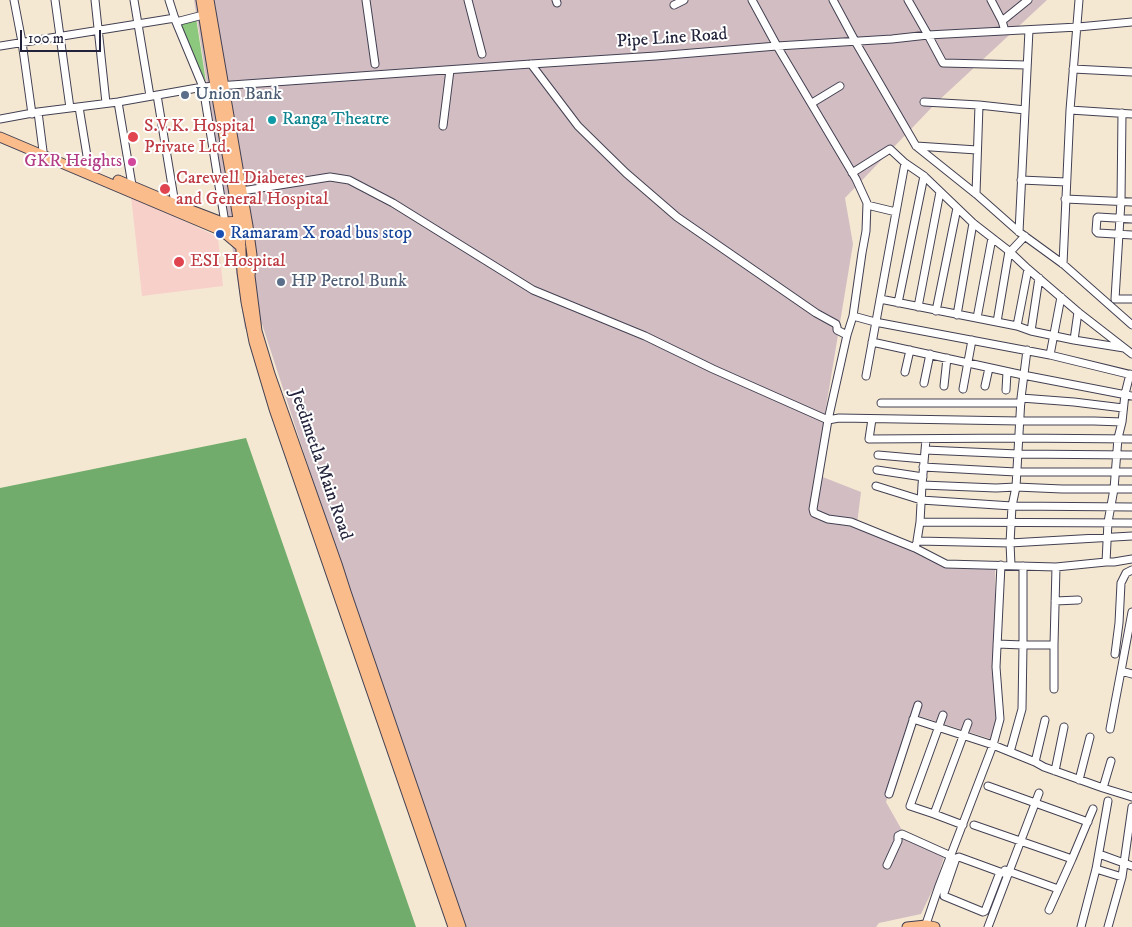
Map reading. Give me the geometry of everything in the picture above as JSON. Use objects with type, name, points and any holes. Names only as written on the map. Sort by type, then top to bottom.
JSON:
[{"type":"main road","name":"Jeedimetla Main Road","points":[[201,0],[232,137],[242,191],[252,255],[250,271],[257,330],[278,408],[337,564],[460,927]]},
{"type":"main road","name":"Jeedimetla Main Road","points":[[209,0],[219,86],[241,226],[245,294],[251,331],[453,927]]},
{"type":"main road","points":[[0,132],[175,204],[223,227],[241,247]]},
{"type":"main road","points":[[0,137],[223,227],[241,226]]},
{"type":"main road","points":[[232,137],[230,149],[241,226],[250,271]]},
{"type":"main road","points":[[907,927],[929,926]]},
{"type":"street","points":[[14,0],[43,151]]},
{"type":"street","points":[[55,0],[70,108]]},
{"type":"street","points":[[95,0],[106,102]]},
{"type":"street","points":[[134,0],[137,24],[175,204]]},
{"type":"street","points":[[169,0],[203,87],[223,227]]},
{"type":"street","points":[[366,0],[374,64]]},
{"type":"street","points":[[468,0],[482,54]]},
{"type":"street","points":[[674,5],[684,0]]},
{"type":"street","points":[[752,0],[852,173],[867,205],[866,231],[853,316],[828,420],[813,509],[814,513],[828,519],[851,522],[916,544],[946,564],[1056,567],[1108,562],[1114,559],[1132,557]]},
{"type":"street","points":[[833,0],[916,146],[1022,234],[1063,264],[1132,326]]},
{"type":"street","points":[[908,0],[943,63],[1027,65]]},
{"type":"street","points":[[991,0],[1005,31]]},
{"type":"street","points":[[1002,21],[1028,0]]},
{"type":"street","points":[[1063,264],[1070,110],[1079,0]]},
{"type":"street","points":[[0,46],[203,15]]},
{"type":"street","name":"Pipe Line Road","points":[[0,119],[106,102],[118,102],[203,87],[1132,22]]},
{"type":"street","points":[[997,322],[1010,252],[1022,234],[1021,180],[1029,30]]},
{"type":"street","points":[[531,64],[578,126],[626,173],[677,218],[816,313],[836,324],[837,330],[847,335]]},
{"type":"street","points":[[1073,69],[1132,72]]},
{"type":"street","points":[[442,126],[450,70]]},
{"type":"street","points":[[812,103],[840,86]]},
{"type":"street","points":[[118,102],[132,185]]},
{"type":"street","points":[[924,102],[1025,110]]},
{"type":"street","points":[[976,194],[979,105]]},
{"type":"street","points":[[79,107],[89,168]]},
{"type":"street","points":[[1070,110],[1132,114]]},
{"type":"street","points":[[1114,309],[1121,201],[1122,113]]},
{"type":"street","points":[[916,146],[977,150]]},
{"type":"street","points":[[852,173],[890,149],[905,163],[924,176],[973,223],[1010,252],[1078,312],[1132,354]]},
{"type":"street","points":[[866,376],[905,163]]},
{"type":"street","points":[[898,303],[924,176]]},
{"type":"street","points":[[242,191],[330,178],[349,180],[393,203],[533,290],[645,336],[713,369],[828,420],[839,418],[1020,421],[1132,419]]},
{"type":"street","points":[[1021,180],[1066,182]]},
{"type":"street","points":[[918,307],[940,192]]},
{"type":"street","points":[[1065,199],[1132,202]]},
{"type":"street","points":[[867,205],[896,212]]},
{"type":"street","points":[[936,310],[957,208]]},
{"type":"street","points":[[1132,219],[1098,217],[1096,231],[1098,233],[1132,235]]},
{"type":"street","points":[[957,315],[973,223]]},
{"type":"street","points":[[977,318],[992,238]]},
{"type":"street","points":[[1017,326],[1028,268]]},
{"type":"street","points":[[1031,330],[1039,278]]},
{"type":"street","points":[[1050,355],[1061,297]]},
{"type":"street","points":[[1115,298],[1132,299]]},
{"type":"street","points":[[880,299],[1017,326],[1074,340],[1125,348]]},
{"type":"street","points":[[1074,340],[1078,312]]},
{"type":"street","points":[[853,316],[875,322],[1027,350],[1131,374],[1128,395],[1123,408],[1116,454],[1116,472],[1108,522],[1108,562]]},
{"type":"street","points":[[963,389],[972,340]]},
{"type":"street","points":[[872,342],[1007,372],[1128,395]]},
{"type":"street","points":[[906,372],[910,350]]},
{"type":"street","points":[[1011,565],[1012,506],[1016,486],[1023,375],[1027,350]]},
{"type":"street","points":[[924,383],[930,354]]},
{"type":"street","points":[[944,386],[947,358]]},
{"type":"street","points":[[986,386],[989,368]]},
{"type":"street","points":[[1006,390],[1007,372]]},
{"type":"street","points":[[881,403],[1074,402],[1123,408]]},
{"type":"street","points":[[872,419],[869,439],[1132,438]]},
{"type":"street","points":[[916,544],[920,522],[926,439]]},
{"type":"street","points":[[925,450],[1018,454],[1132,455]]},
{"type":"street","points":[[878,455],[924,459]]},
{"type":"street","points":[[924,467],[1016,472],[1132,472]]},
{"type":"street","points":[[877,470],[922,477]]},
{"type":"street","points":[[922,485],[996,488],[1016,486],[1062,489],[1132,489]]},
{"type":"street","points":[[876,486],[921,500],[1012,506],[1132,507]]},
{"type":"street","points":[[920,522],[1132,523]]},
{"type":"street","points":[[916,544],[1010,543],[1132,536]]},
{"type":"street","points":[[929,926],[951,856],[993,745],[1000,719],[996,667],[1001,564]]},
{"type":"street","points":[[1010,752],[1022,709],[1023,566]]},
{"type":"street","points":[[1054,689],[1056,567]]},
{"type":"street","points":[[1115,654],[1121,583],[1126,573],[1132,570]]},
{"type":"street","points":[[1055,601],[1078,600]]},
{"type":"street","points":[[1110,729],[1132,612]]},
{"type":"street","points":[[997,644],[1054,645]]},
{"type":"street","points":[[1121,671],[1132,674]]},
{"type":"street","points":[[889,794],[918,706]]},
{"type":"street","points":[[943,715],[910,806],[963,825]]},
{"type":"street","points":[[913,719],[993,745],[1044,767],[1132,797]]},
{"type":"street","points":[[1035,762],[1045,720]]},
{"type":"street","points":[[934,814],[968,723]]},
{"type":"street","points":[[1055,771],[1064,727]]},
{"type":"street","points":[[1079,780],[1090,737]]},
{"type":"street","points":[[1103,788],[1111,762]]},
{"type":"street","points":[[988,786],[1088,822]]},
{"type":"street","points":[[988,927],[1038,793]]},
{"type":"street","points":[[1081,927],[1096,869],[1108,801]]},
{"type":"street","points":[[1108,927],[1122,877],[1128,864],[1132,807]]},
{"type":"street","points":[[1049,910],[1093,809]]},
{"type":"street","points":[[974,825],[1072,859]]},
{"type":"street","points":[[887,866],[898,841],[898,836],[902,834],[951,856]]},
{"type":"street","points":[[965,854],[1008,873],[1058,889]]},
{"type":"street","points":[[1099,854],[1128,864]]},
{"type":"street","points":[[1000,872],[983,912],[944,896],[956,858],[959,857],[1000,872],[1008,873]]},
{"type":"street","points":[[1096,869],[1122,877]]},
{"type":"shaded area","points":[[194,0],[1047,0],[936,103],[845,198],[853,244],[815,474],[861,492],[857,524],[938,562],[995,562],[997,741],[916,715],[886,802],[903,832],[945,854],[936,883],[921,914],[879,923],[876,927],[458,927],[262,324],[245,329]]},
{"type":"shaded area","name":"ESI Hospital","points":[[131,196],[218,237],[223,286],[142,296]]},
{"type":"green space","points":[[196,18],[206,82],[178,23]]},
{"type":"green space","points":[[246,438],[416,927],[0,927],[0,488]]},
{"type":"place","name":"Union Bank","points":[[185,95]]},
{"type":"place","name":"Ranga Theatre","points":[[272,120]]},
{"type":"place","name":"S.V.K. Hospital Private Ltd.","points":[[133,137]]},
{"type":"place","name":"GKR Heights","points":[[132,162]]},
{"type":"place","name":"Carewell Diabetes and General Hospital","points":[[165,189]]},
{"type":"place","name":"Ramaram X road bus stop","points":[[220,234]]},
{"type":"place","name":"ESI Hospital","points":[[179,262]]},
{"type":"place","name":"HP Petrol Bunk","points":[[281,282]]}]
